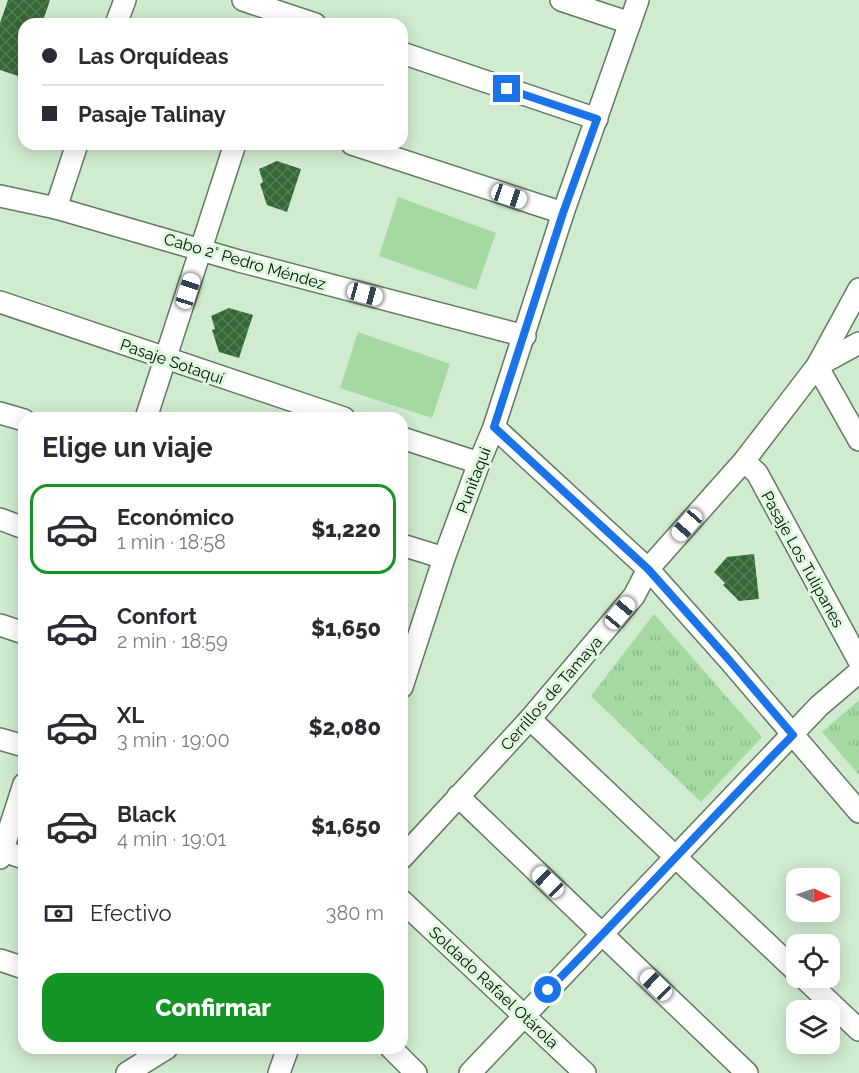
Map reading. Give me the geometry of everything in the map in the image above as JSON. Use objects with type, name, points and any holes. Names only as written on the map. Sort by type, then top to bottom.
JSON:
[{"type":"street","points":[[118,18],[125,0]]},
{"type":"street","points":[[243,0],[296,18]]},
{"type":"street","points":[[561,0],[630,23]]},
{"type":"street","name":"Punitaqui","points":[[408,650],[494,427],[563,213],[638,0]]},
{"type":"street","points":[[408,55],[597,119]]},
{"type":"street","points":[[56,208],[75,150]]},
{"type":"street","points":[[148,412],[233,150]]},
{"type":"street","points":[[370,150],[563,213]]},
{"type":"street","name":"Cabo 2° Pedro Méndez","points":[[0,196],[56,208],[201,250],[525,336]]},
{"type":"street","name":"Cerrillos de Tamaya","points":[[408,851],[530,718],[634,596],[648,569],[744,460],[817,366],[858,293]]},
{"type":"street","name":"Pasaje Sotaquí","points":[[0,302],[326,412]]},
{"type":"street","points":[[859,343],[817,366],[859,440]]},
{"type":"street","points":[[0,412],[18,418]]},
{"type":"street","points":[[494,427],[648,569],[859,812]]},
{"type":"street","points":[[408,440],[479,464]]},
{"type":"street","name":"Pasaje Los Tulipanes","points":[[744,460],[757,473],[859,661]]},
{"type":"street","points":[[0,519],[18,526]]},
{"type":"street","points":[[408,547],[444,558]]},
{"type":"street","points":[[0,625],[18,631]]},
{"type":"street","points":[[470,1073],[819,706],[859,672]]},
{"type":"street","points":[[530,718],[786,961]]},
{"type":"street","points":[[0,739],[18,744]]},
{"type":"street","points":[[458,796],[747,1073]]},
{"type":"street","points":[[18,802],[1,853],[18,857]]},
{"type":"street","name":"Soldado Rafael Otárola","points":[[408,907],[585,1073]]},
{"type":"street","points":[[0,960],[18,966]]},
{"type":"street","points":[[815,988],[859,1030]]},
{"type":"street","points":[[127,1073],[157,1054]]},
{"type":"street","points":[[279,1073],[286,1054]]},
{"type":"street","points":[[397,1054],[417,1073]]},
{"type":"green space","points":[[398,197],[496,233],[476,290],[379,256]]},
{"type":"green space","points":[[358,332],[450,364],[432,418],[340,388]]},
{"type":"green space","points":[[654,614],[762,737],[701,802],[591,696]]},
{"type":"green space","points":[[859,700],[859,775],[822,732]]},
{"type":"building","points":[[8,0],[50,0],[44,18],[18,18],[18,76],[0,70],[0,23]]},
{"type":"building","points":[[277,161],[301,169],[287,212],[267,205],[260,184],[263,182],[259,169]]},
{"type":"building","points":[[229,308],[253,315],[239,358],[219,352],[212,330],[215,329],[211,316]]},
{"type":"building","points":[[754,554],[759,599],[739,601],[714,572],[727,557]]},
{"type":"route","points":[[507,89],[597,119],[563,213],[494,427],[648,569],[793,735],[548,990]]}]
